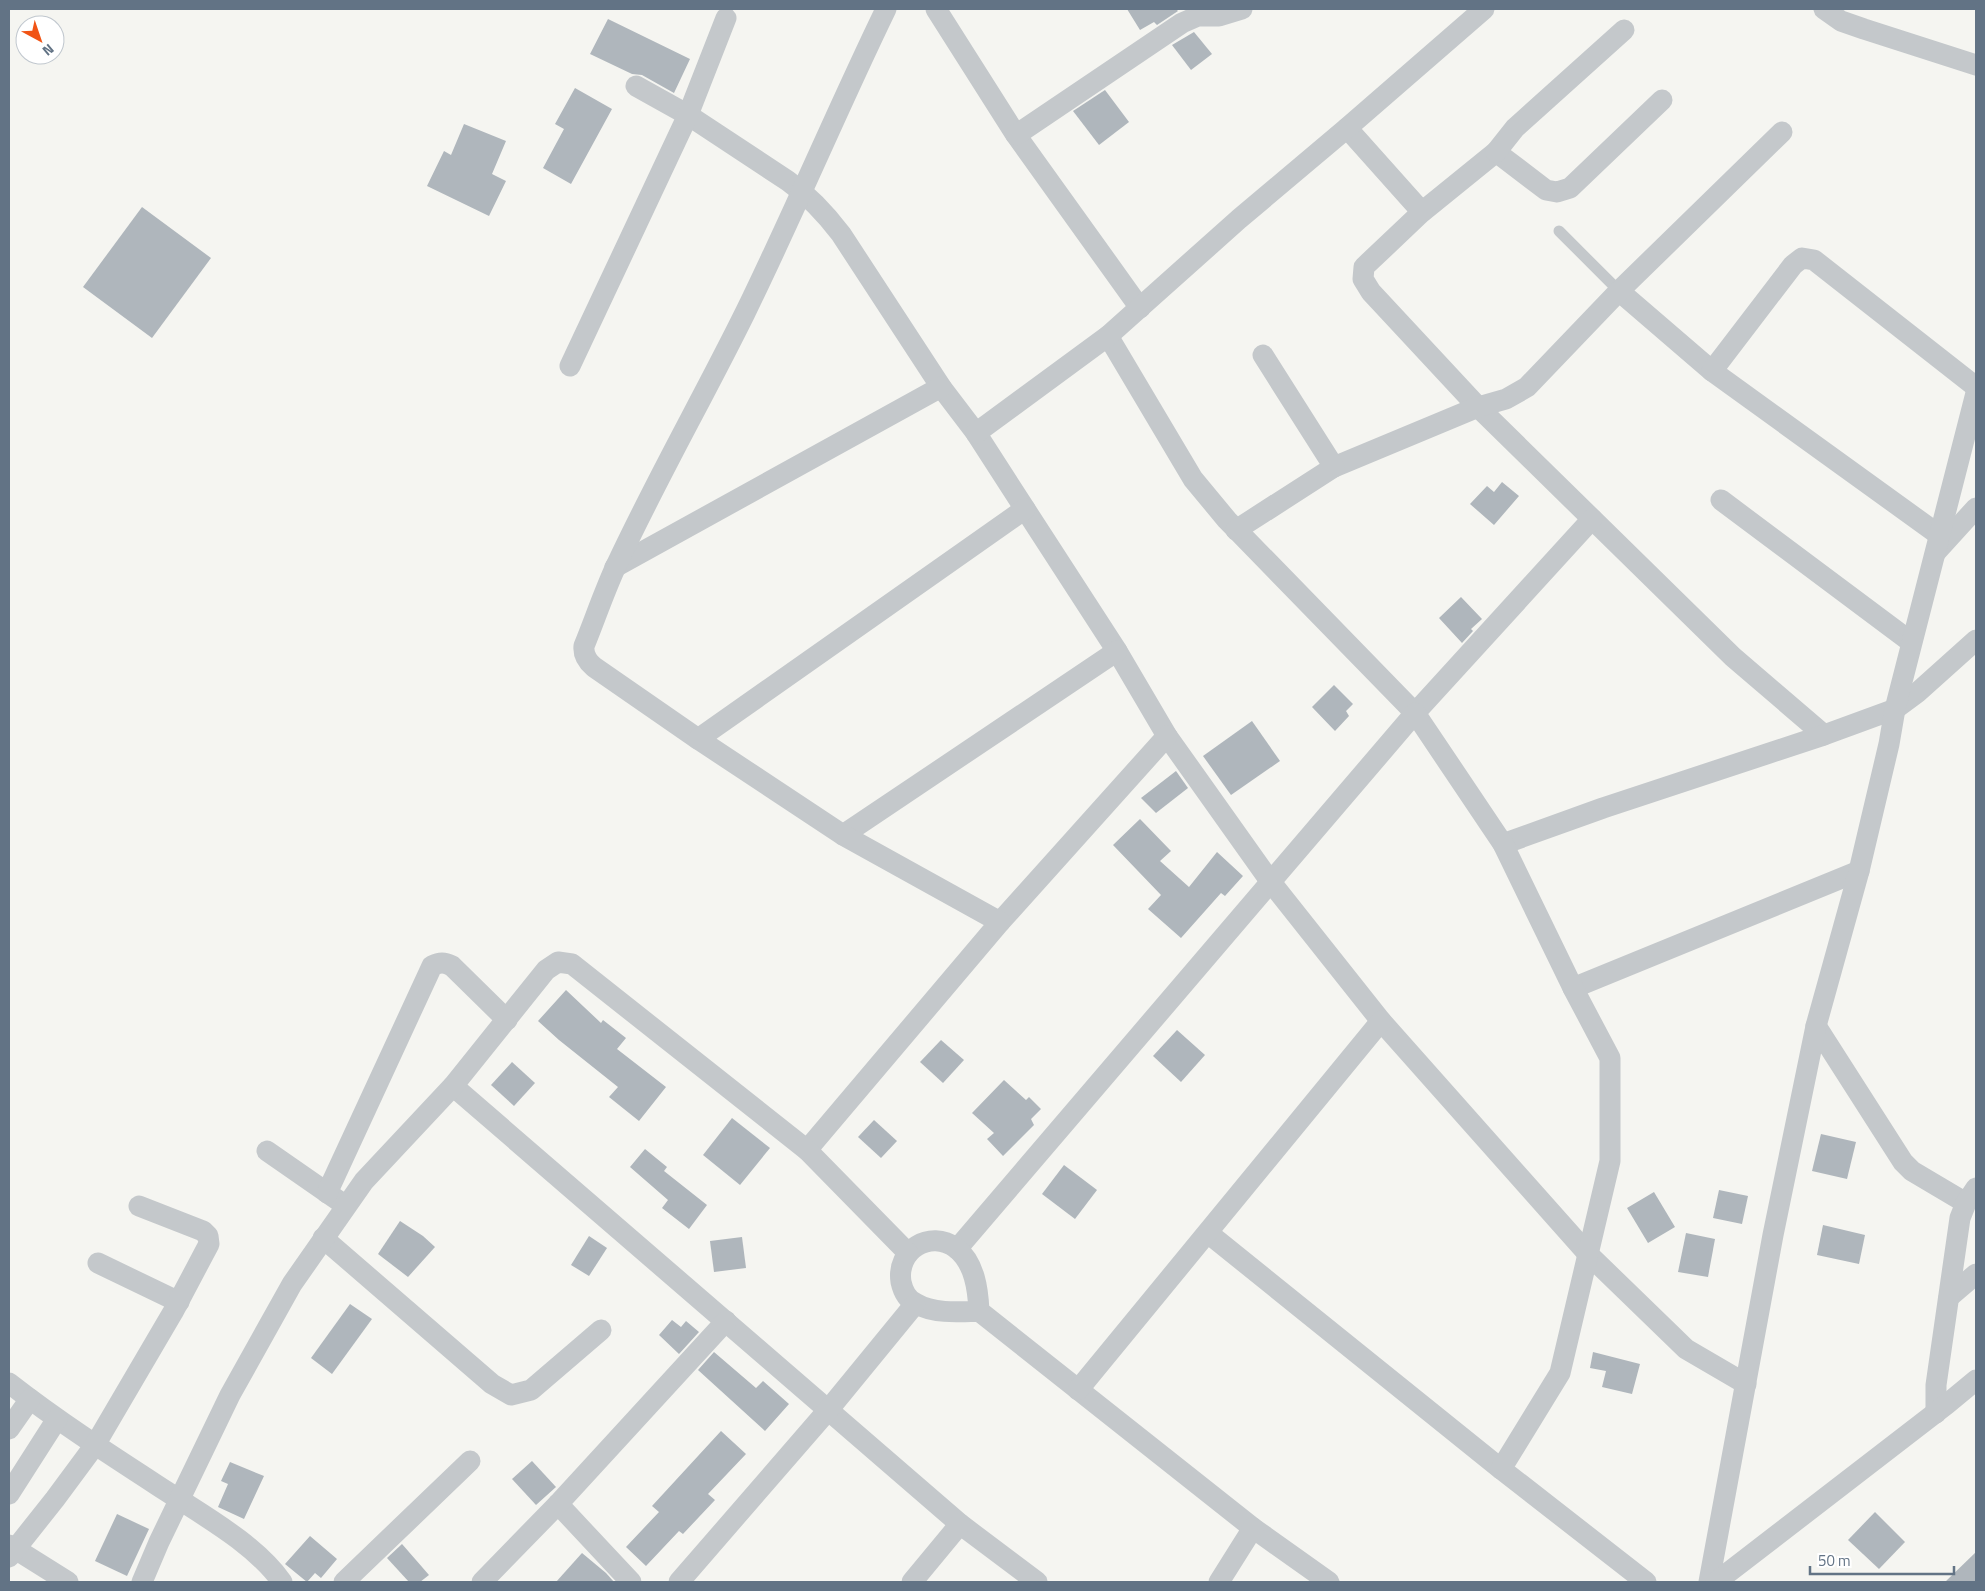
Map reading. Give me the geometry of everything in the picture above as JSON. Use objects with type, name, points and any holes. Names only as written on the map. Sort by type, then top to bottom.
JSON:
[{"type":"street","points":[[886,9],[850,82],[803,192],[744,314],[615,567],[584,646],[584,652],[586,658],[594,667],[843,835],[1000,922]]},
{"type":"street","points":[[936,9],[1016,135],[1140,308]]},
{"type":"street","points":[[1016,135],[1182,23],[1198,16],[1219,16],[1242,9]]},
{"type":"street","points":[[976,434],[1108,336],[1239,219],[1484,9]]},
{"type":"street","points":[[1824,9],[1846,15],[1976,66]]},
{"type":"street","points":[[570,366],[688,115],[726,18]]},
{"type":"street","points":[[1624,30],[1515,128],[1496,152],[1422,212],[1364,266],[1363,278],[1370,292],[1478,408],[1732,657],[1824,735]]},
{"type":"street","points":[[636,86],[688,115],[803,192],[824,213],[841,234],[941,387],[976,434],[1118,651],[1167,736],[1270,881],[1382,1021],[1588,1254],[1686,1349],[1746,1384]]},
{"type":"street","points":[[1496,152],[1546,190],[1557,192],[1570,188],[1662,100]]},
{"type":"street","points":[[1347,128],[1422,212]]},
{"type":"street","points":[[1236,530],[1334,467],[1478,408],[1506,399],[1527,387],[1619,291],[1782,132]]},
{"type":"street","points":[[1712,371],[1793,265],[1802,258],[1814,260],[1976,387]]},
{"type":"street","points":[[1619,291],[1712,371],[1937,545]]},
{"type":"street","points":[[1108,336],[1193,479],[1236,530],[1415,713],[1503,844],[1573,988],[1610,1058],[1610,1161],[1560,1373],[1501,1469]]},
{"type":"street","points":[[1263,355],[1287,389],[1334,467]]},
{"type":"street","points":[[615,567],[941,387]]},
{"type":"street","points":[[1709,1582],[1773,1235],[1816,1026],[1859,870],[1890,744],[1895,709],[1911,642],[1976,393]]},
{"type":"street","points":[[1721,500],[1911,642]]},
{"type":"street","points":[[1937,545],[1976,508]]},
{"type":"street","points":[[698,738],[1025,509]]},
{"type":"street","points":[[957,1249],[1415,713],[1592,519]]},
{"type":"street","points":[[1503,844],[1895,709],[1918,692],[1976,640]]},
{"type":"street","points":[[843,835],[1118,651]]},
{"type":"street","points":[[807,1150],[1000,922],[1167,736]]},
{"type":"street","points":[[1573,988],[1859,870]]},
{"type":"street","points":[[327,1193],[432,966],[446,962],[452,966],[508,1020]]},
{"type":"street","points":[[142,1582],[230,1395],[292,1284],[364,1181],[453,1086],[508,1020],[546,970],[558,962],[572,964],[807,1150],[908,1253]]},
{"type":"street","points":[[1078,1390],[1382,1021]]},
{"type":"street","points":[[1816,1026],[1903,1162],[1912,1171],[1971,1195],[1960,1218],[1936,1384],[1936,1413]]},
{"type":"street","points":[[453,1086],[960,1524],[1037,1582]]},
{"type":"street","points":[[267,1151],[345,1206]]},
{"type":"street","points":[[68,1582],[11,1550],[56,1499],[95,1445],[178,1302],[209,1244],[208,1236],[203,1231],[139,1206]]},
{"type":"street","points":[[1208,1233],[1501,1469],[1646,1582]]},
{"type":"street","points":[[323,1238],[492,1384],[511,1395],[531,1390],[601,1330]]},
{"type":"street","points":[[979,1311],[978,1287],[970,1268],[957,1249],[946,1243],[934,1240],[917,1245],[908,1253],[902,1262],[900,1272],[901,1283],[908,1299],[927,1308],[957,1312],[979,1311],[1254,1528],[1329,1582]]},
{"type":"street","points":[[98,1263],[178,1302]]},
{"type":"street","points":[[1949,1297],[1976,1274]]},
{"type":"street","points":[[679,1582],[829,1409],[916,1304]]},
{"type":"street","points":[[482,1582],[558,1504],[726,1321]]},
{"type":"street","points":[[1716,1582],[1936,1413],[1976,1380]]},
{"type":"street","points":[[9,1384],[95,1445],[219,1524],[275,1572],[282,1582]]},
{"type":"street","points":[[9,1429],[30,1399]]},
{"type":"street","points":[[9,1494],[56,1419]]},
{"type":"street","points":[[344,1582],[470,1461]]},
{"type":"street","points":[[558,1504],[631,1582]]},
{"type":"street","points":[[912,1582],[960,1524]]},
{"type":"street","points":[[1219,1582],[1254,1528]]},
{"type":"lane","points":[[1559,231],[1619,291]]},
{"type":"building","points":[[1127,9],[1176,9],[1178,11],[1157,25],[1154,22],[1140,30]]},
{"type":"building","points":[[608,19],[690,59],[674,93],[642,75],[632,74],[590,54]]},
{"type":"building","points":[[1194,32],[1212,54],[1191,70],[1172,45]]},
{"type":"building","points":[[575,88],[612,109],[571,184],[543,168],[564,129],[555,124]]},
{"type":"building","points":[[1105,90],[1129,122],[1099,145],[1073,111]]},
{"type":"building","points":[[464,124],[506,141],[492,174],[506,181],[489,216],[427,186],[444,151],[451,155]]},
{"type":"building","points":[[142,207],[211,258],[152,338],[83,287]]},
{"type":"building","points":[[1502,482],[1519,496],[1494,525],[1470,504],[1487,486],[1494,492]]},
{"type":"building","points":[[1461,597],[1482,619],[1471,629],[1473,631],[1462,643],[1439,618]]},
{"type":"building","points":[[1334,685],[1353,704],[1346,711],[1349,716],[1335,731],[1312,707]]},
{"type":"building","points":[[1252,721],[1280,761],[1231,795],[1203,756]]},
{"type":"building","points":[[1176,771],[1188,788],[1156,813],[1141,798]]},
{"type":"building","points":[[1140,819],[1171,851],[1160,861],[1189,887],[1217,852],[1243,876],[1225,896],[1221,893],[1181,938],[1148,909],[1161,895],[1113,845]]},
{"type":"building","points":[[566,990],[601,1023],[603,1020],[626,1038],[617,1049],[666,1087],[639,1121],[609,1097],[618,1087],[538,1021]]},
{"type":"building","points":[[1177,1030],[1205,1055],[1181,1082],[1153,1056]]},
{"type":"building","points":[[941,1040],[964,1060],[943,1083],[920,1062]]},
{"type":"building","points":[[512,1062],[535,1083],[514,1106],[491,1085]]},
{"type":"building","points":[[1004,1080],[1026,1100],[1029,1097],[1041,1109],[1031,1119],[1034,1125],[1003,1156],[987,1139],[994,1133],[972,1113]]},
{"type":"building","points":[[732,1118],[770,1148],[740,1185],[703,1155]]},
{"type":"building","points":[[874,1120],[897,1141],[881,1158],[858,1137]]},
{"type":"building","points":[[1821,1134],[1856,1142],[1847,1179],[1812,1171]]},
{"type":"building","points":[[645,1149],[667,1167],[664,1171],[707,1205],[689,1229],[662,1208],[668,1200],[630,1167]]},
{"type":"building","points":[[1064,1165],[1097,1190],[1075,1219],[1042,1194]]},
{"type":"building","points":[[1719,1190],[1748,1196],[1742,1224],[1713,1218]]},
{"type":"building","points":[[1654,1192],[1675,1227],[1648,1243],[1627,1208]]},
{"type":"building","points":[[400,1221],[423,1236],[435,1247],[408,1277],[378,1254]]},
{"type":"building","points":[[1823,1225],[1865,1235],[1859,1264],[1817,1255]]},
{"type":"building","points":[[1686,1233],[1715,1239],[1708,1277],[1678,1272]]},
{"type":"building","points":[[589,1236],[607,1248],[589,1276],[571,1265]]},
{"type":"building","points":[[742,1237],[746,1268],[714,1272],[710,1241]]},
{"type":"building","points":[[350,1304],[372,1319],[332,1374],[311,1358]]},
{"type":"building","points":[[672,1320],[681,1327],[686,1321],[699,1332],[679,1354],[659,1335]]},
{"type":"building","points":[[714,1352],[756,1388],[763,1381],[789,1404],[765,1431],[698,1370]]},
{"type":"building","points":[[1593,1352],[1640,1364],[1632,1394],[1602,1387],[1606,1371],[1590,1368]]},
{"type":"building","points":[[721,1431],[746,1454],[708,1494],[715,1500],[683,1534],[679,1531],[646,1566],[626,1547],[659,1512],[652,1506]]},
{"type":"building","points":[[532,1461],[556,1487],[536,1505],[512,1479]]},
{"type":"building","points":[[230,1462],[264,1476],[244,1519],[218,1507],[228,1484],[221,1481]]},
{"type":"building","points":[[1875,1512],[1905,1542],[1879,1569],[1848,1540]]},
{"type":"building","points":[[117,1514],[149,1529],[127,1576],[95,1561]]},
{"type":"building","points":[[310,1536],[337,1559],[321,1578],[315,1573],[307,1582],[285,1564]]},
{"type":"building","points":[[402,1544],[429,1575],[420,1582],[409,1582],[387,1558]]},
{"type":"building","points":[[1976,1552],[1976,1582],[1945,1582]]},
{"type":"building","points":[[582,1553],[606,1573],[614,1582],[556,1582]]}]
